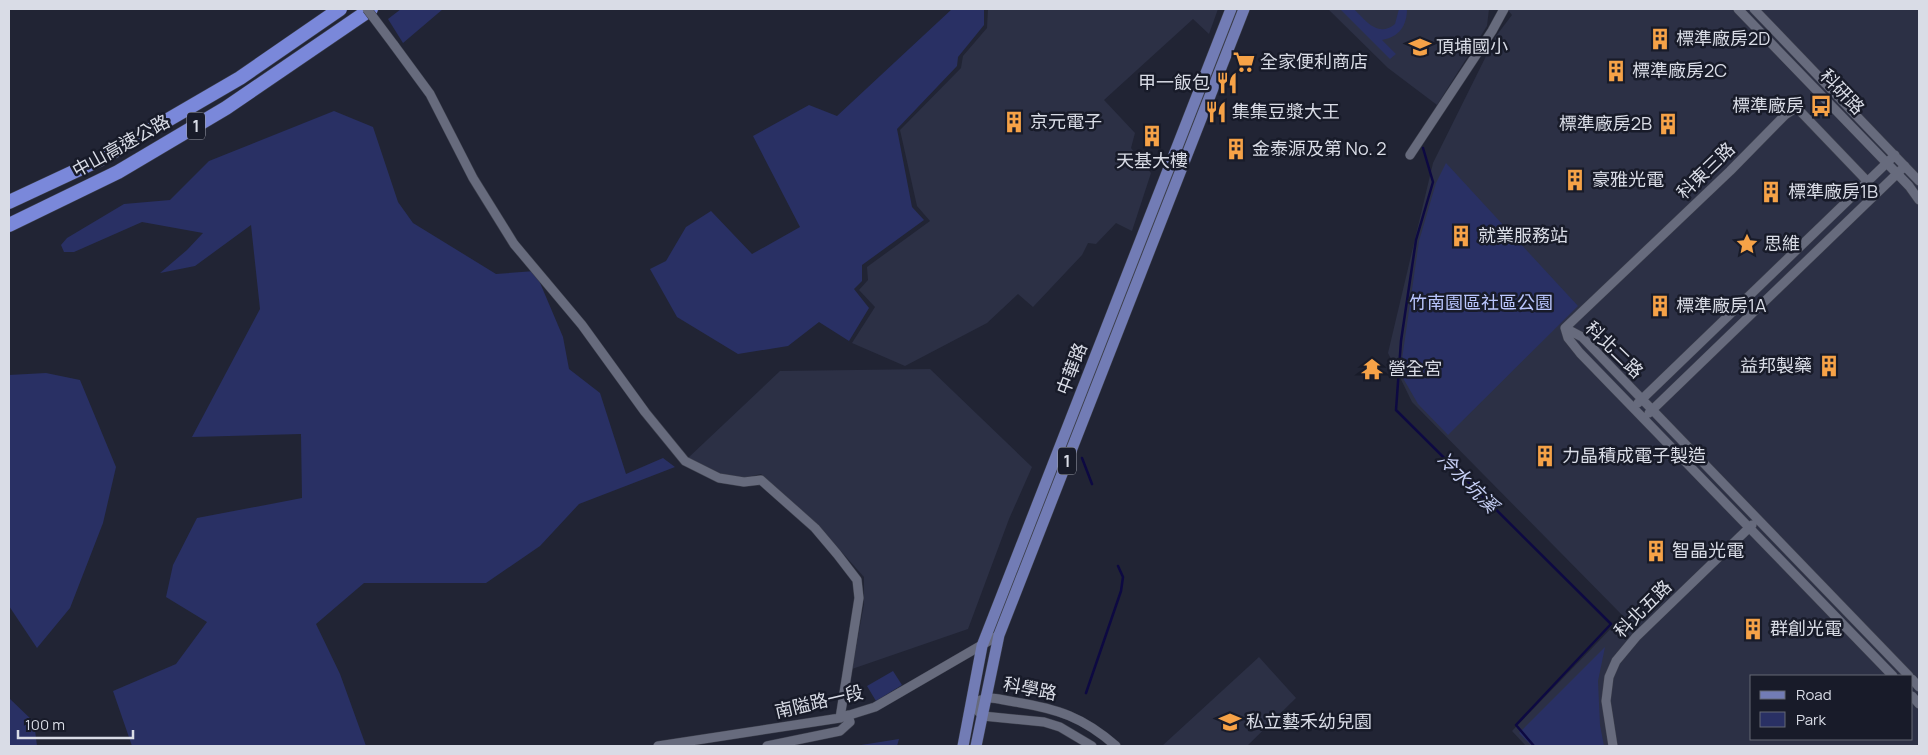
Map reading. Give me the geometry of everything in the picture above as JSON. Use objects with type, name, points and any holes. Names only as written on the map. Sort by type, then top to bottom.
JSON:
[{"type":"highway","name":"中山高速公路","points":[[9,202],[99,160],[240,78],[340,9]]},
{"type":"highway","name":"中山高速公路","points":[[9,225],[118,172],[226,108],[371,9]]},
{"type":"main road","name":"中華路","points":[[976,746],[999,635],[1041,511],[1231,9]]},
{"type":"main road","name":"中華路","points":[[963,746],[982,646],[1041,511],[1244,9]]},
{"type":"street","points":[[367,9],[430,94],[473,178],[514,244],[582,325],[645,412],[685,461],[719,478],[744,482],[761,480],[815,528],[857,580],[859,598],[844,717],[850,722],[840,731],[766,746]]},
{"type":"street","points":[[1410,155],[1506,9]]},
{"type":"street","name":"科研路","points":[[1738,9],[1887,162],[1919,200]]},
{"type":"street","name":"科研路","points":[[1754,9],[1919,181]]},
{"type":"street","name":"科東三路","points":[[1565,328],[1730,171],[1785,114],[1794,109],[1799,110],[1867,182]]},
{"type":"street","points":[[1633,408],[1895,155]]},
{"type":"street","points":[[1643,418],[1905,166]]},
{"type":"street","name":"科北二路","points":[[1565,328],[1582,337],[1907,675]]},
{"type":"street","name":"科北二路","points":[[1565,328],[1574,346],[1891,675]]},
{"type":"street","name":"科北五路","points":[[1613,746],[1606,700],[1610,677],[1616,661],[1636,637],[1758,520]]},
{"type":"street","name":"南隘路一段","points":[[658,746],[844,717],[875,707],[897,696],[948,663],[999,635]]},
{"type":"street","name":"科學路","points":[[971,704],[986,697],[1063,712],[1082,720],[1116,746]]},
{"type":"street","points":[[971,704],[983,716]]},
{"type":"street","name":"科學路","points":[[983,716],[1044,722],[1060,727],[1092,746]]},
{"type":"shaded area","points":[[988,9],[1218,9],[1209,34],[1193,19],[1104,100],[1135,133],[1131,148],[1151,173],[1132,231],[1116,223],[1096,244],[1088,243],[1082,255],[1033,307],[1018,294],[987,323],[905,366],[852,343],[875,307],[859,290],[868,280],[867,267],[930,221],[917,206],[900,130],[961,68],[963,56],[987,28]]},
{"type":"shaded area","name":"頂埔國小","points":[[1328,9],[1489,9],[1487,26],[1437,105],[1388,68]]},
{"type":"shaded area","points":[[1507,9],[1919,9],[1919,746],[1526,746],[1512,731],[1623,616],[1412,402],[1388,353],[1433,163],[1496,36],[1512,15]]},
{"type":"shaded area","points":[[930,369],[1032,467],[1009,519],[968,629],[852,669],[864,604],[864,577],[823,531],[761,474],[743,478],[722,474],[688,458],[780,371]]},
{"type":"shaded area","name":"私立藝禾幼兒園","points":[[1259,657],[1296,698],[1247,746],[1162,746]]},
{"type":"green space","points":[[401,9],[443,9],[403,43],[388,19]]},
{"type":"green space","points":[[952,9],[984,9],[984,25],[958,57],[957,66],[897,129],[912,207],[924,220],[862,265],[862,281],[854,289],[869,308],[849,341],[819,322],[788,346],[738,354],[677,317],[650,269],[666,261],[686,227],[711,211],[752,254],[800,227],[753,136],[809,105],[837,116]]},
{"type":"green space","points":[[1340,9],[1354,9],[1373,26],[1383,29],[1395,24],[1399,9],[1407,9],[1407,15],[1401,30],[1388,39],[1382,40],[1396,54],[1390,59]]},
{"type":"green space","points":[[334,111],[373,127],[398,202],[413,223],[496,274],[535,271],[563,337],[569,369],[600,393],[626,474],[663,458],[675,467],[579,504],[540,546],[486,583],[364,583],[316,624],[340,674],[366,746],[132,746],[113,691],[176,664],[207,622],[166,597],[173,565],[197,518],[302,498],[301,434],[192,437],[260,309],[251,225],[195,266],[160,273],[187,250],[203,233],[142,222],[74,252],[64,252],[61,245],[67,238],[124,204],[170,200],[209,161]]},
{"type":"green space","name":"竹南園區社區公園","points":[[1446,163],[1578,306],[1448,435],[1418,404],[1400,373],[1419,241],[1436,183]]},
{"type":"green space","points":[[46,373],[80,380],[116,467],[103,523],[70,608],[37,648],[9,606],[9,375]]},
{"type":"green space","points":[[1605,647],[1598,681],[1600,725],[1604,746],[1532,746],[1519,733]]},
{"type":"green space","points":[[893,671],[902,685],[876,701],[867,686]]},
{"type":"green space","points":[[9,698],[34,722],[37,746],[9,746]]},
{"type":"green space","points":[[899,739],[897,746],[855,746]]},
{"type":"waterway","name":"冷水坑溪","points":[[1423,148],[1433,182],[1416,240],[1401,341],[1396,410],[1611,624],[1516,725],[1534,746]]},
{"type":"waterway","points":[[1082,458],[1092,484]]},
{"type":"waterway","points":[[1086,693],[1121,591],[1123,577],[1118,566]]},
{"type":"place","name":"標準廠房2D","points":[[1660,39]]},
{"type":"place","name":"頂埔國小","points":[[1420,47]]},
{"type":"place","name":"全家便利商店","points":[[1244,62]]},
{"type":"place","name":"標準廠房2C","points":[[1616,71]]},
{"type":"place","name":"甲一飯包","points":[[1227,83]]},
{"type":"place","name":"標準廠房","points":[[1821,106]]},
{"type":"place","name":"集集豆漿大王","points":[[1216,112]]},
{"type":"place","name":"京元電子","points":[[1014,122]]},
{"type":"place","name":"標準廠房2B","points":[[1668,124]]},
{"type":"place","name":"天基大樓","points":[[1152,136]]},
{"type":"place","name":"金泰源及第 No. 2","points":[[1236,149]]},
{"type":"place","name":"豪雅光電","points":[[1575,180]]},
{"type":"place","name":"標準廠房1B","points":[[1771,192]]},
{"type":"place","name":"就業服務站","points":[[1461,236]]},
{"type":"place","name":"思維","points":[[1747,244]]},
{"type":"place","name":"標準廠房1A","points":[[1660,306]]},
{"type":"place","name":"益邦製藥","points":[[1829,366]]},
{"type":"place","name":"營全宮","points":[[1372,369]]},
{"type":"place","name":"力晶積成電子製造","points":[[1545,456]]},
{"type":"place","name":"智晶光電","points":[[1656,551]]},
{"type":"place","name":"群創光電","points":[[1753,629]]},
{"type":"place","name":"私立藝禾幼兒園","points":[[1230,722]]}]
